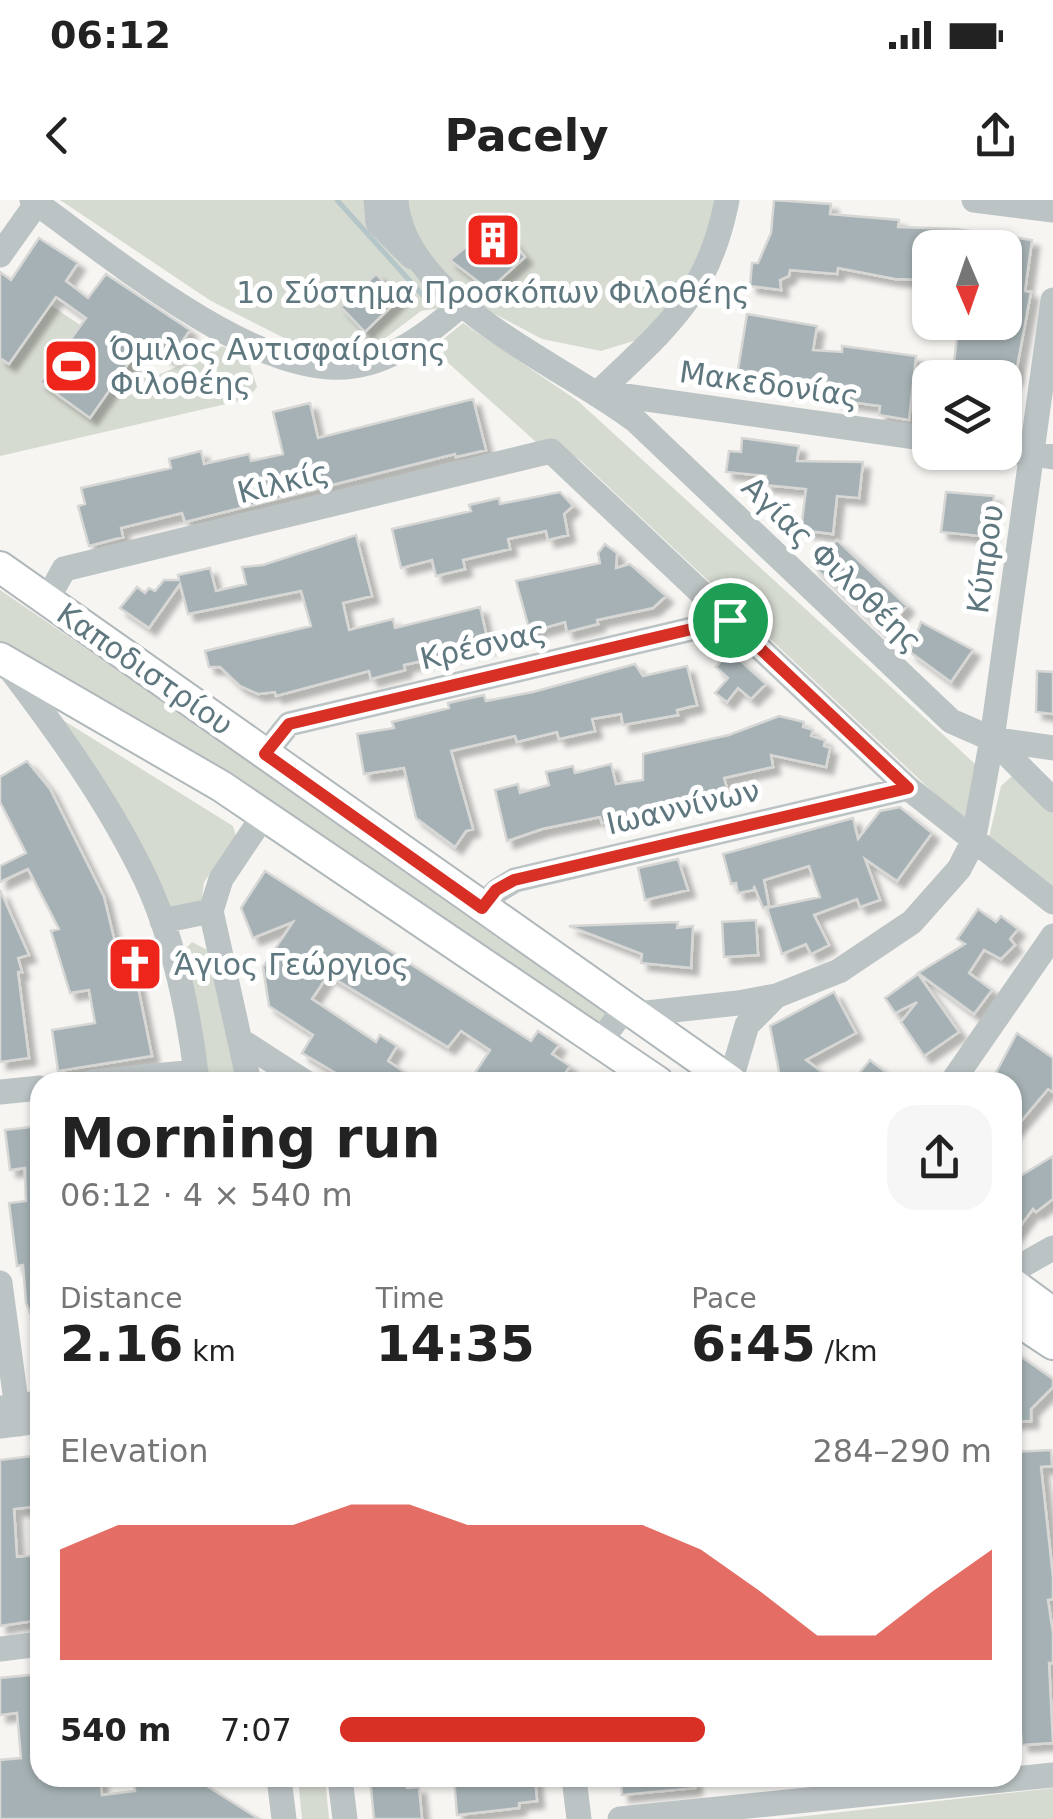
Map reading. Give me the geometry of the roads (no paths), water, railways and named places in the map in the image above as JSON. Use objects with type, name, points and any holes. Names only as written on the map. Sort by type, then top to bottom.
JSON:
[{"type":"main road","name":"Καποδιστρίου","points":[[0,567],[717,1072]]},
{"type":"main road","name":"Καποδιστρίου","points":[[3,660],[264,816],[643,1072]]},
{"type":"main road","points":[[1029,1300],[1053,1344]]},
{"type":"street","points":[[379,204],[386,236],[425,265],[460,306],[598,392],[691,299],[714,254],[727,200]]},
{"type":"street","points":[[974,200],[1053,210]]},
{"type":"street","points":[[0,254],[34,202],[173,300],[268,354],[297,364],[331,368],[381,359],[431,331],[460,306]]},
{"type":"street","name":"Κύπρου","points":[[973,842],[1043,456],[1053,300]]},
{"type":"street","name":"Μακεδονίας","points":[[598,392],[640,410],[912,438]]},
{"type":"street","name":"Αγίας Φιλοθέης","points":[[640,410],[932,705],[960,727],[992,739]]},
{"type":"street","name":"Κιλκίς","points":[[47,600],[64,569],[551,450],[730,620]]},
{"type":"street","points":[[730,620],[908,788],[1053,902]]},
{"type":"street","name":"Κρέσνας","points":[[265,754],[289,724],[730,620]]},
{"type":"street","points":[[3,660],[81,768],[146,880],[162,921],[195,1072]]},
{"type":"street","points":[[932,705],[966,712],[997,708]]},
{"type":"street","points":[[992,739],[1053,748]]},
{"type":"street","points":[[992,739],[1053,800]]},
{"type":"street","name":"Ιωαννίνων","points":[[482,908],[496,890],[514,880],[908,788]]},
{"type":"street","points":[[248,1072],[211,911],[221,880],[264,816]]},
{"type":"street","points":[[606,1048],[609,1024],[632,1013],[776,996],[839,971],[912,922],[940,896],[973,842]]},
{"type":"street","points":[[162,921],[211,911]]},
{"type":"street","points":[[959,1072],[1053,936]]},
{"type":"street","points":[[734,1072],[747,1025],[776,996]]},
{"type":"street","points":[[243,1042],[290,1072]]},
{"type":"street","points":[[0,1092],[30,1089]]},
{"type":"street","points":[[1022,1265],[1053,1248]]},
{"type":"street","points":[[0,1284],[19,1415]]},
{"type":"street","points":[[0,1649],[30,1645]]},
{"type":"street","points":[[1022,1778],[1053,1775]]},
{"type":"street","points":[[281,1787],[284,1819]]},
{"type":"street","points":[[341,1787],[345,1819]]},
{"type":"street","points":[[575,1787],[579,1819]]},
{"type":"street","points":[[620,1819],[782,1790],[843,1787]]},
{"type":"waterway","points":[[337,200],[427,300]]},
{"type":"place","name":"1ο Σύστημα Προσκόπων Φιλοθέης","points":[[493,240]]},
{"type":"place","name":"Όμιλος Αντισφαίρισης Φιλοθέης","points":[[71,366]]},
{"type":"place","name":"Άγιος Γεώργιος","points":[[135,964]]}]
